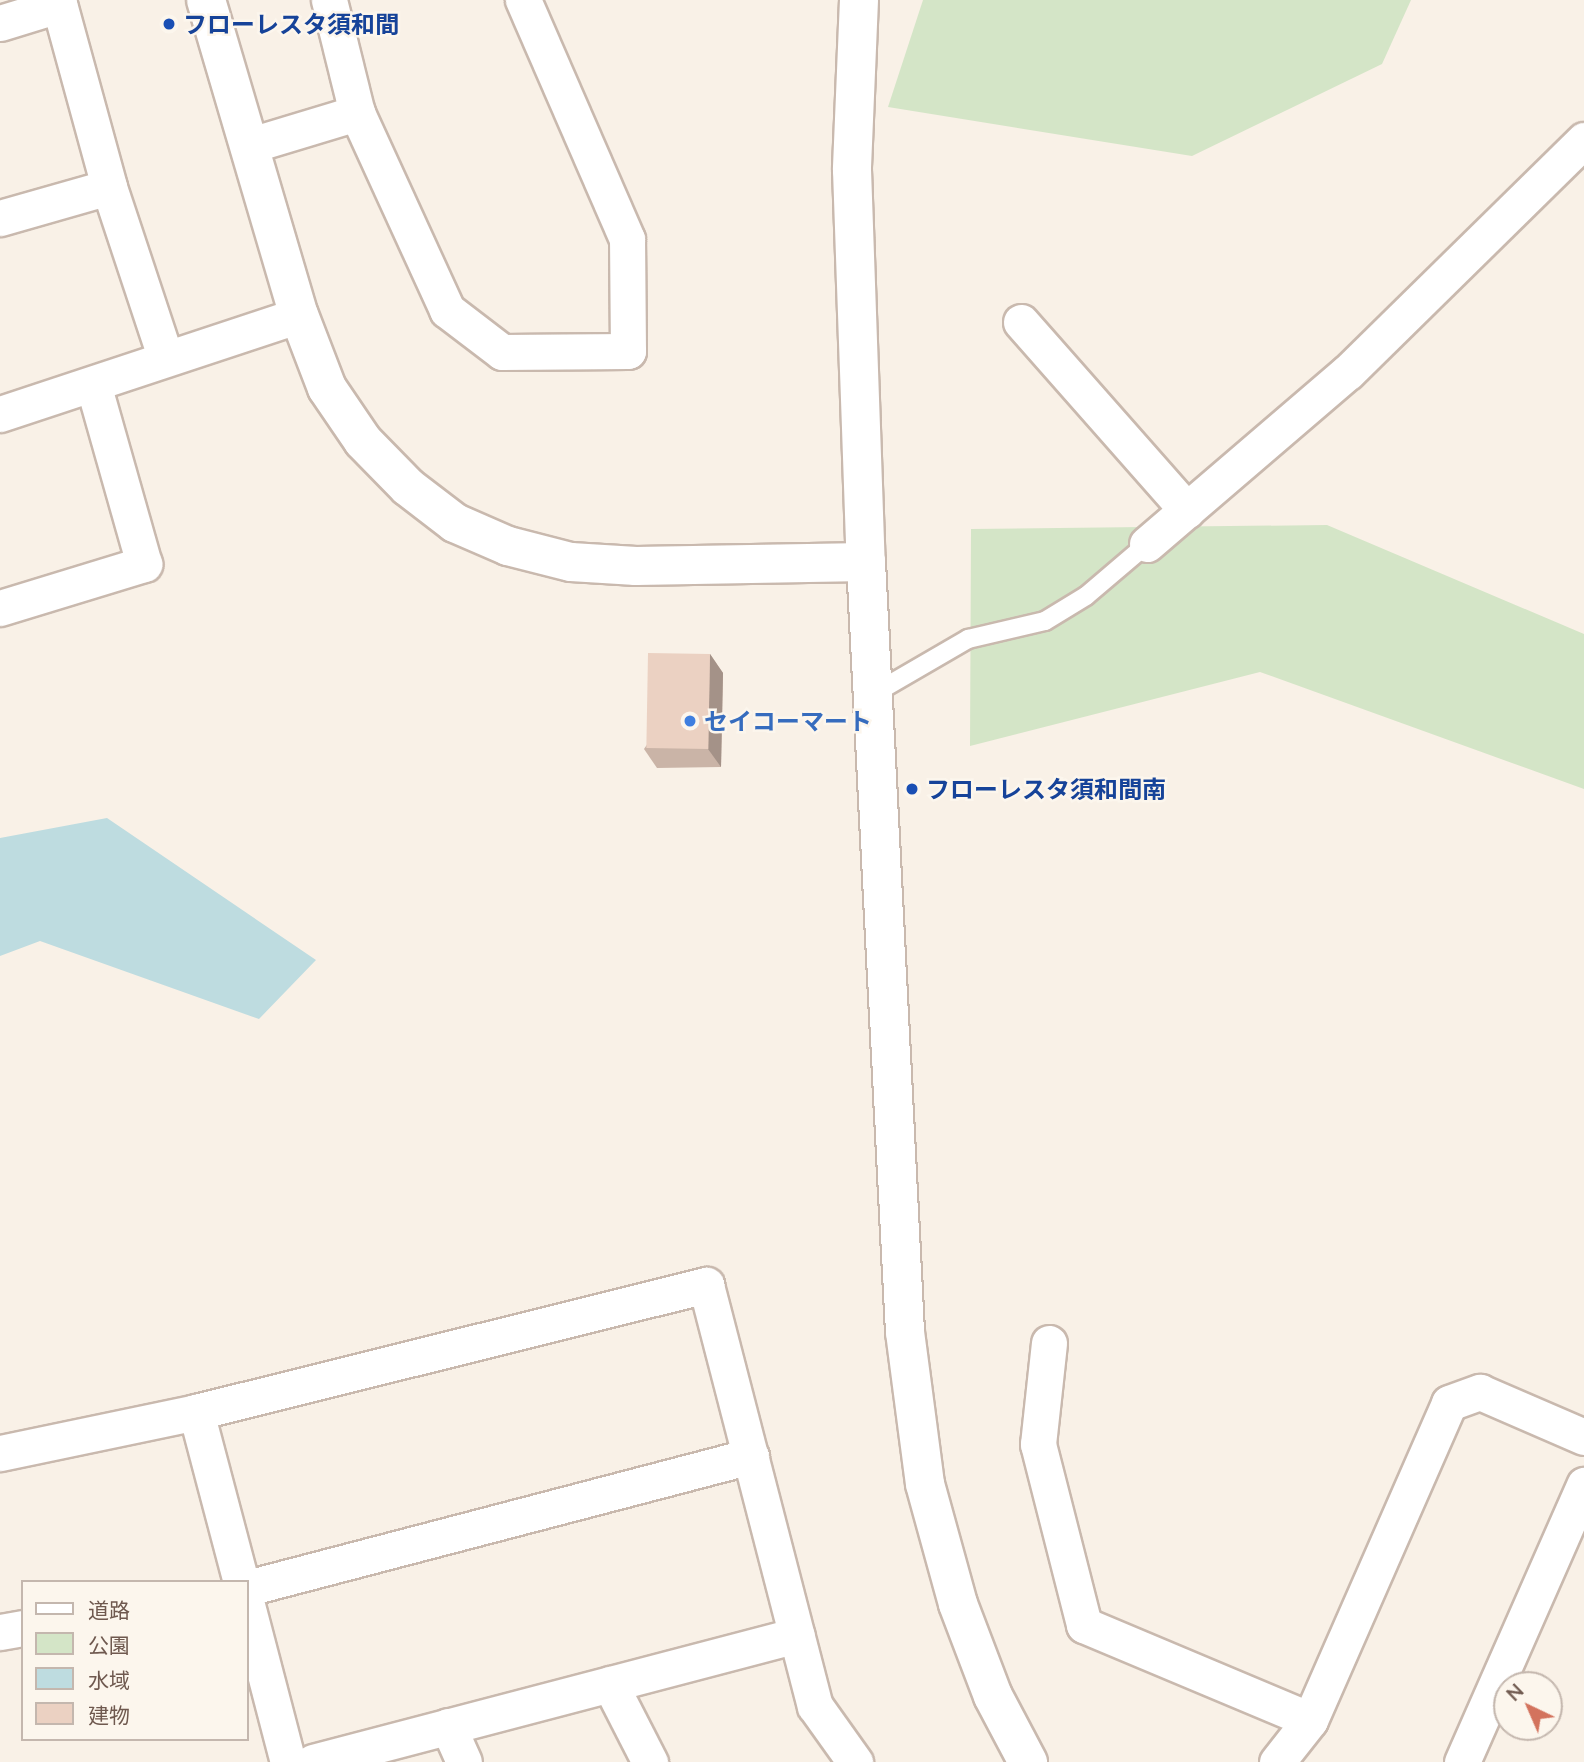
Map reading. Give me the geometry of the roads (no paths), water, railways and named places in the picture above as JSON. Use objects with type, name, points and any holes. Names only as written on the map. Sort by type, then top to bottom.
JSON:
[{"type":"street","points":[[206,0],[251,145],[299,315],[327,388],[363,441],[408,487],[455,523],[498,541],[571,562],[636,566],[866,562]]},
{"type":"street","points":[[329,0],[357,113],[447,310],[502,352],[628,351],[627,239],[523,0]]},
{"type":"street","points":[[859,0],[852,170],[866,562],[875,693],[905,1332],[925,1484],[971,1639],[993,1696],[1028,1762]]},
{"type":"street","points":[[0,23],[59,3],[109,187],[165,356]]},
{"type":"street","points":[[251,145],[357,113]]},
{"type":"street","points":[[1147,544],[1349,372],[1584,140]]},
{"type":"street","points":[[0,218],[109,187]]},
{"type":"street","points":[[0,414],[93,384],[165,356],[299,315]]},
{"type":"street","points":[[1021,322],[1187,510]]},
{"type":"street","points":[[0,608],[144,564],[93,384]]},
{"type":"street","points":[[0,1453],[196,1412],[706,1285],[815,1706],[855,1762]]},
{"type":"street","points":[[1049,1343],[1038,1444],[1084,1625],[1310,1720]]},
{"type":"street","points":[[1277,1762],[1310,1720],[1448,1403],[1480,1392],[1584,1437]]},
{"type":"street","points":[[196,1412],[240,1580]]},
{"type":"street","points":[[248,1588],[751,1456]]},
{"type":"street","points":[[1462,1762],[1584,1485]]},
{"type":"street","points":[[248,1609],[288,1762]]},
{"type":"street","points":[[0,1632],[21,1628]]},
{"type":"street","points":[[313,1762],[797,1635]]},
{"type":"street","points":[[610,1684],[650,1762]]},
{"type":"street","points":[[448,1726],[464,1762]]},
{"type":"lane","points":[[875,693],[968,639],[1045,621],[1086,596],[1147,544]]},
{"type":"water","points":[[107,818],[316,960],[259,1019],[40,941],[0,956],[0,838]]},
{"type":"place","name":"フローレスタ須和間","points":[[169,24]]},
{"type":"place","name":"セイコーマート","points":[[690,721]]},
{"type":"place","name":"フローレスタ須和間南","points":[[912,789]]}]
